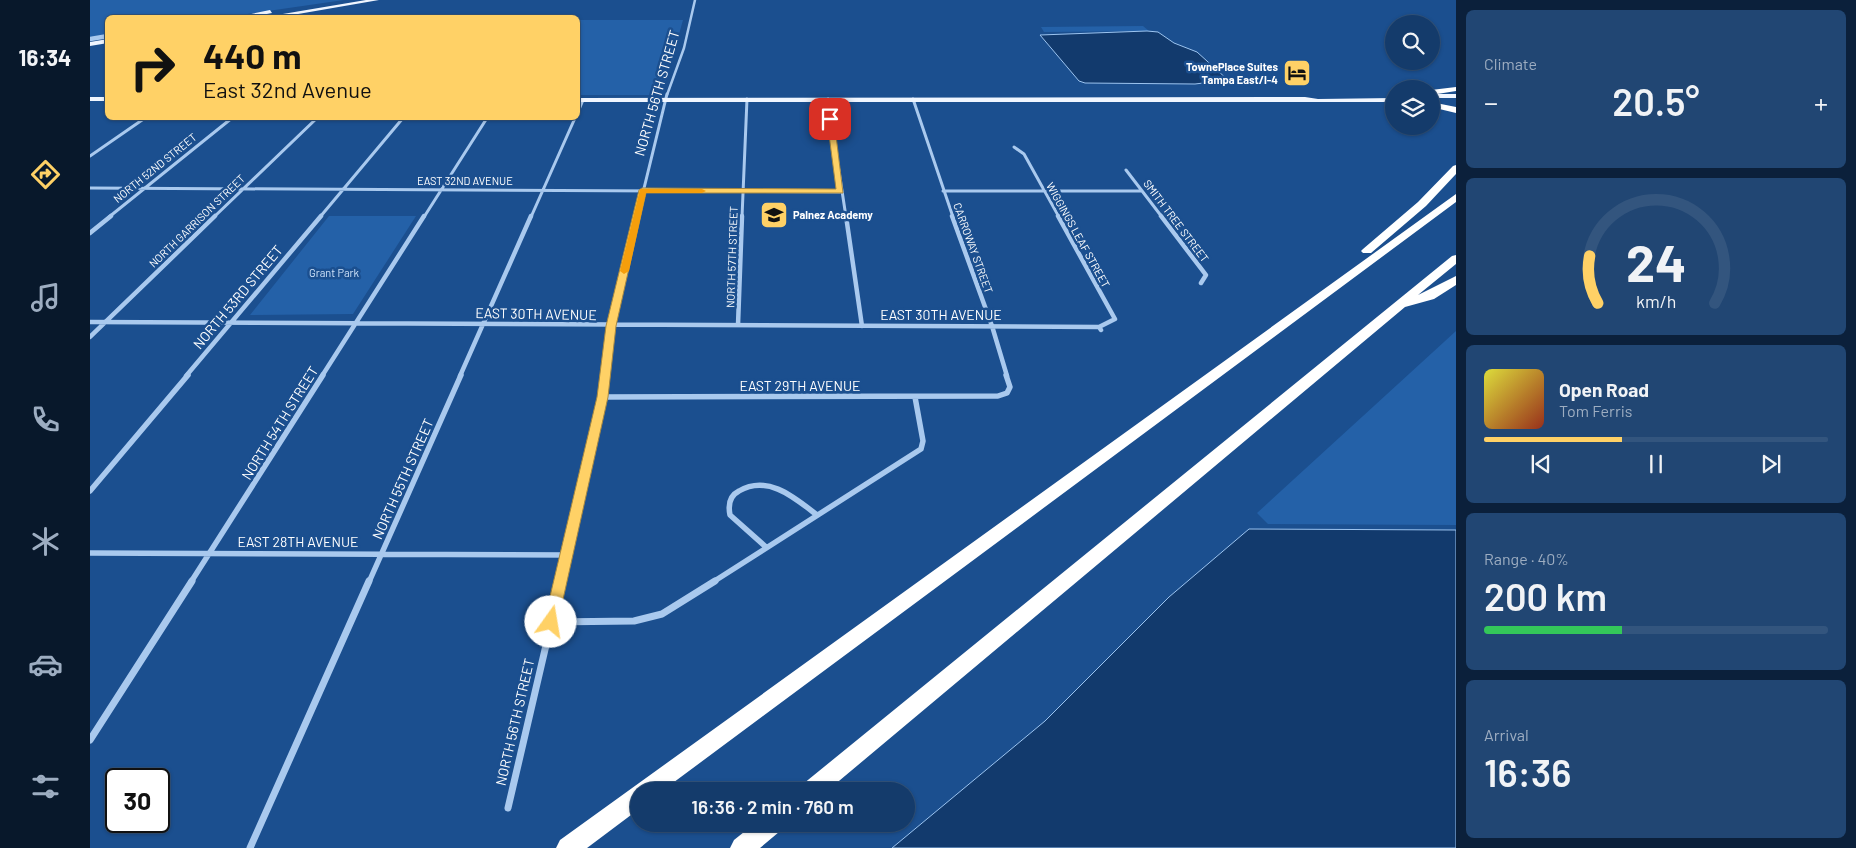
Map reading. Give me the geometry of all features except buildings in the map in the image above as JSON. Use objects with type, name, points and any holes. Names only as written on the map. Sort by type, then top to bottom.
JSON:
[{"type":"highway","points":[[1440,93],[1456,89]]},
{"type":"highway","points":[[1440,105],[1456,110]]},
{"type":"highway","points":[[1306,306],[1422,204],[1456,168]]},
{"type":"highway","points":[[657,782],[1456,198]]},
{"type":"highway","points":[[822,782],[1456,258]]},
{"type":"highway","points":[[1397,306],[1430,296],[1456,280]]},
{"type":"highway","points":[[568,848],[630,803]]},
{"type":"highway","points":[[742,848],[761,832]]},
{"type":"main road","points":[[253,15],[349,0]]},
{"type":"main road","points":[[280,15],[376,0]]},
{"type":"main road","points":[[259,15],[278,11]]},
{"type":"main road","points":[[90,39],[105,37]]},
{"type":"main road","points":[[90,44],[105,42]]},
{"type":"main road","points":[[1440,95],[1456,96]]},
{"type":"main road","points":[[1305,99],[1313,97],[1385,96]]},
{"type":"main road","points":[[90,99],[105,99]]},
{"type":"main road","points":[[580,100],[1385,100]]},
{"type":"main road","points":[[1440,101],[1456,100]]},
{"type":"street","name":"NORTH 56TH STREET","points":[[508,808],[602,397],[611,326],[642,190],[665,100],[684,48],[695,0]]},
{"type":"street","name":"NORTH 57TH STREET","points":[[738,325],[747,99]]},
{"type":"street","points":[[828,99],[840,192],[862,326]]},
{"type":"street","name":"CARROWAY STREET","points":[[913,99],[943,191],[992,326],[1010,387],[1007,393],[998,396]]},
{"type":"street","points":[[90,156],[142,120]]},
{"type":"street","name":"NORTH 52ND STREET","points":[[90,233],[230,120]]},
{"type":"street","name":"NORTH GARRISON STREET","points":[[90,336],[315,120]]},
{"type":"street","name":"NORTH 53RD STREET","points":[[90,491],[401,120]]},
{"type":"street","name":"NORTH 54TH STREET","points":[[90,740],[486,120]]},
{"type":"street","name":"NORTH 55TH STREET","points":[[250,848],[574,120]]},
{"type":"street","name":"WIGGINGS LEAF STREET","points":[[1014,147],[1024,154],[1115,319],[1100,328]]},
{"type":"street","name":"SMITH TREE STREET","points":[[1126,170],[1206,275],[1201,283]]},
{"type":"street","name":"EAST 32ND AVENUE","points":[[90,188],[840,192]]},
{"type":"street","points":[[943,191],[1142,191]]},
{"type":"street","name":"EAST 30TH AVENUE","points":[[90,322],[1100,328]]},
{"type":"street","name":"EAST 29TH AVENUE","points":[[602,397],[998,396]]},
{"type":"street","points":[[551,622],[634,622],[662,614],[921,449],[923,441],[915,397]]},
{"type":"street","points":[[766,547],[730,515],[728,507],[730,500],[736,493],[754,485],[775,486],[785,490],[817,516]]},
{"type":"street","name":"EAST 28TH AVENUE","points":[[90,553],[566,555]]},
{"type":"green space","points":[[90,0],[344,0],[240,15],[105,15],[105,35],[90,38]]},
{"type":"green space","points":[[580,20],[683,20],[662,95],[580,95]]},
{"type":"green space","points":[[1143,26],[1149,31],[1044,32],[1041,27]]},
{"type":"green space","name":"Grant Park","points":[[329,216],[416,216],[353,314],[250,315]]},
{"type":"green space","points":[[1456,331],[1456,525],[1268,524],[1257,513]]},
{"type":"shaded area","points":[[1158,32],[1174,43],[1197,52],[1228,80],[1195,84],[1085,83],[1079,81],[1040,35]]},
{"type":"shaded area","points":[[1249,529],[1456,530],[1456,848],[892,848],[911,832],[915,832],[915,829],[1045,721],[1169,597]]},
{"type":"slow traffic","points":[[624,271],[642,190],[702,191]]},
{"type":"place","name":"TownePlace Suites Tampa East/I-4","points":[[1297,73]]},
{"type":"place","name":"Palnez Academy","points":[[774,215]]},
{"type":"route","points":[[551,622],[602,397],[611,326],[642,190],[840,192],[830,119]]}]
